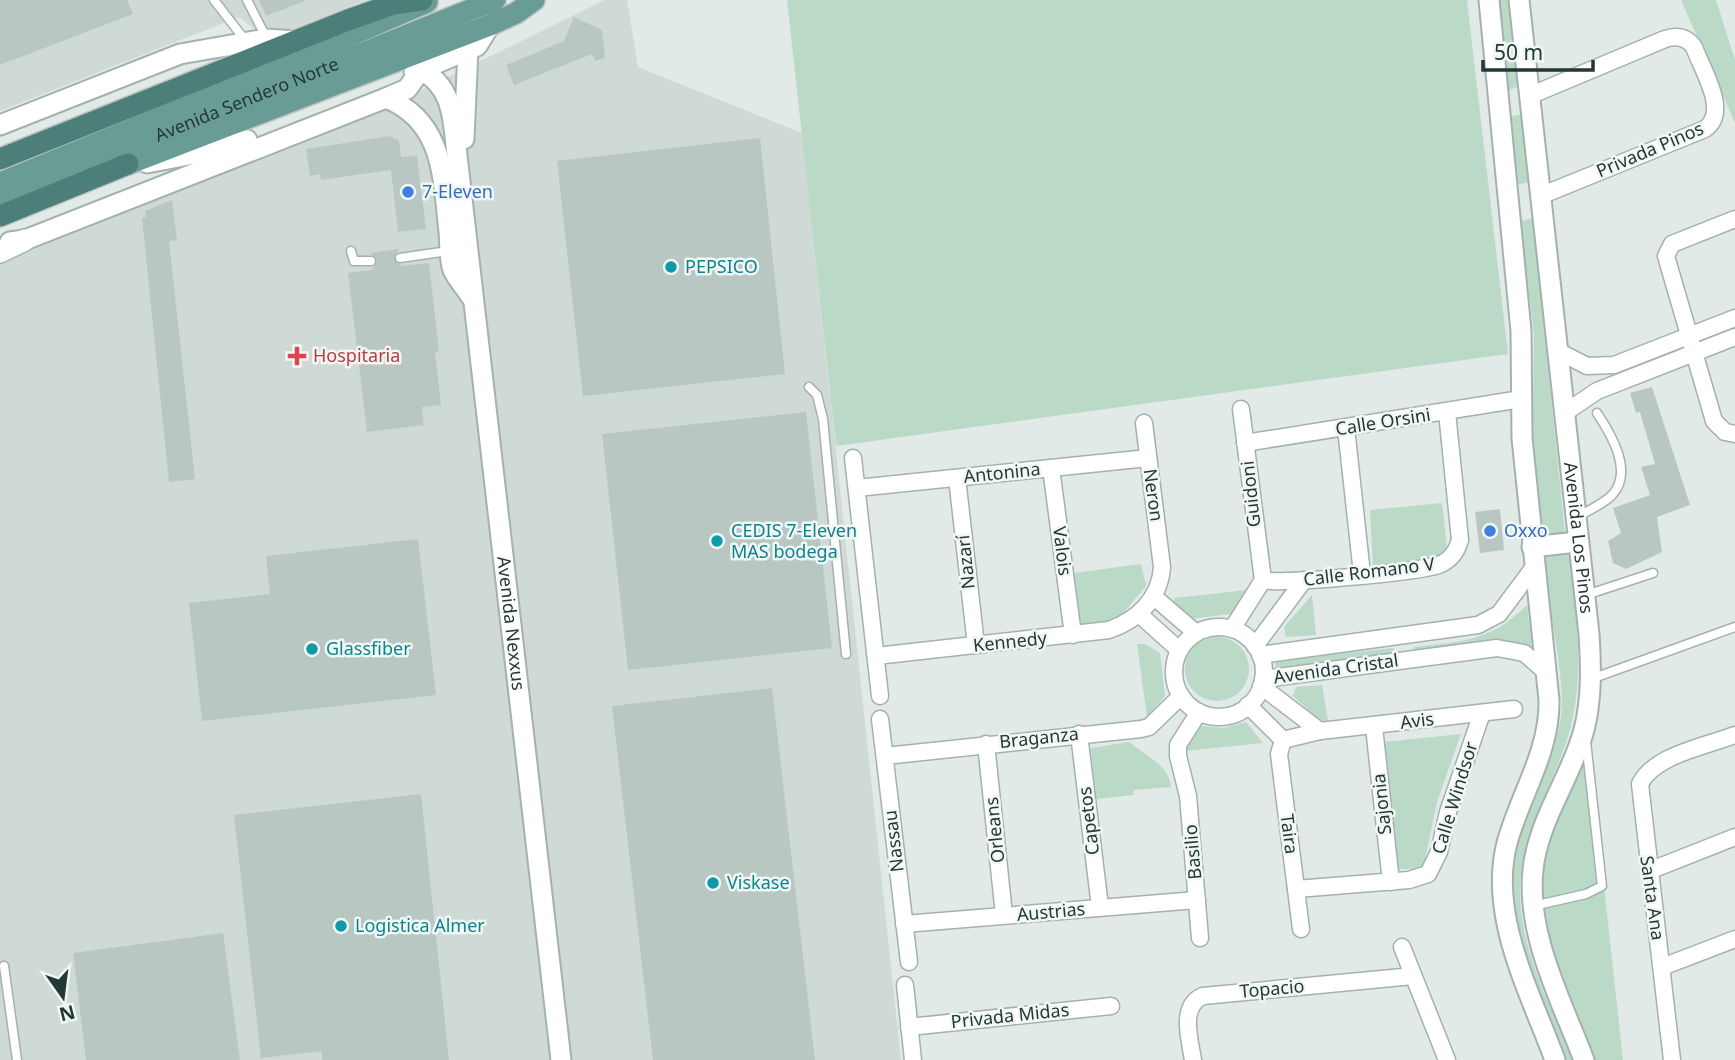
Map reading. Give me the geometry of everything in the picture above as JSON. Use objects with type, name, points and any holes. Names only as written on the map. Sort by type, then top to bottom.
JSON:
[{"type":"highway","points":[[0,159],[205,77],[261,47],[297,41],[393,5],[422,0]]},
{"type":"highway","points":[[0,216],[128,164]]},
{"type":"main road","name":"Avenida Sendero Norte","points":[[0,199],[350,47],[430,0]]},
{"type":"main road","name":"Avenida Sendero Norte","points":[[0,183],[350,47],[495,0]]},
{"type":"main road","points":[[128,164],[490,24],[516,13],[534,0]]},
{"type":"main road","points":[[0,252],[25,240]]},
{"type":"street","points":[[1489,0],[1521,331],[1521,399],[1532,547],[1548,673],[1548,727],[1507,843],[1503,891],[1515,950],[1555,1060]]},
{"type":"street","name":"Avenida Los Pinos","points":[[1519,0],[1591,679],[1584,730],[1541,834],[1533,870],[1533,906],[1539,937],[1584,1060]]},
{"type":"street","points":[[128,164],[190,155],[242,142],[468,49],[480,43],[490,24]]},
{"type":"street","name":"Privada Pinos","points":[[1529,96],[1665,39],[1677,37],[1687,40],[1694,47],[1717,112],[1715,120],[1705,130],[1540,196]]},
{"type":"street","points":[[0,125],[180,54],[261,47]]},
{"type":"street","points":[[461,189],[468,49]]},
{"type":"street","points":[[0,243],[25,240],[408,89],[421,70]]},
{"type":"street","points":[[421,70],[442,86],[450,103],[461,189]]},
{"type":"street","points":[[1500,108],[1529,96]]},
{"type":"street","points":[[386,98],[408,109],[434,139],[459,250]]},
{"type":"street","name":"Avenida Nexxus","points":[[461,189],[459,250],[474,301],[561,1060]]},
{"type":"street","points":[[1510,208],[1540,196]]},
{"type":"street","points":[[1728,432],[1714,421],[1666,256],[1672,244],[1735,219]]},
{"type":"street","points":[[1556,350],[1578,364],[1602,367],[1735,318]]},
{"type":"street","points":[[1563,414],[1597,391],[1735,337]]},
{"type":"street","name":"Calle Orsini","points":[[1245,443],[1521,399]]},
{"type":"street","name":"Guidoni","points":[[1241,409],[1263,580]]},
{"type":"street","name":"Calle Romano V","points":[[1263,580],[1304,580],[1442,564],[1457,550],[1460,522],[1447,412]]},
{"type":"street","name":"Neron","points":[[1144,423],[1162,567]]},
{"type":"street","points":[[1346,428],[1362,574]]},
{"type":"street","points":[[853,458],[880,696]]},
{"type":"street","name":"Antonina","points":[[857,488],[1148,458]]},
{"type":"street","name":"Valois","points":[[1051,468],[1073,635]]},
{"type":"street","name":"Nazarí","points":[[957,478],[976,645]]},
{"type":"street","points":[[1532,547],[1577,542]]},
{"type":"street","name":"Kennedy","points":[[876,656],[1109,630],[1139,614],[1159,587],[1162,567]]},
{"type":"street","name":"Avenida Cristal","points":[[1258,651],[1407,637],[1467,628],[1487,622],[1509,603],[1535,567]]},
{"type":"street","points":[[1232,629],[1263,580]]},
{"type":"street","points":[[1258,651],[1232,629],[1220,627],[1196,633],[1179,650],[1174,665],[1174,681],[1181,696],[1199,712],[1224,716],[1248,705],[1262,683],[1258,651],[1304,580]]},
{"type":"street","points":[[1153,596],[1196,633]]},
{"type":"street","points":[[1139,614],[1179,650]]},
{"type":"street","name":"Avenida Cristal","points":[[1407,637],[1410,658]]},
{"type":"street","name":"Avenida Cristal","points":[[1262,683],[1410,658],[1510,649],[1524,653],[1548,673]]},
{"type":"street","points":[[1262,683],[1320,731]]},
{"type":"street","name":"Braganza","points":[[885,756],[1149,726],[1181,696]]},
{"type":"street","points":[[1248,705],[1283,740]]},
{"type":"street","name":"Avis","points":[[1283,740],[1320,731],[1374,727],[1514,709]]},
{"type":"street","name":"Basilio","points":[[1199,712],[1178,745],[1188,796],[1200,939]]},
{"type":"street","name":"Calle Windsor","points":[[1296,889],[1422,878],[1434,866],[1448,812],[1482,713]]},
{"type":"street","name":"Nassau","points":[[880,719],[909,962]]},
{"type":"street","name":"Sajonia","points":[[1374,727],[1391,882]]},
{"type":"street","name":"Capetos","points":[[1079,734],[1100,907]]},
{"type":"street","name":"Santa Ana","points":[[1672,1060],[1640,784],[1650,769],[1735,735]]},
{"type":"street","name":"Taira","points":[[1283,740],[1279,754],[1300,929]]},
{"type":"street","name":"Orleans","points":[[986,744],[1004,915]]},
{"type":"street","points":[[1649,871],[1735,838]]},
{"type":"street","name":"Austrias","points":[[904,924],[1198,900]]},
{"type":"street","points":[[1662,967],[1735,939]]},
{"type":"street","points":[[1402,947],[1447,1060]]},
{"type":"street","name":"Topacio","points":[[1193,1060],[1188,1019],[1192,1003],[1203,996],[1413,976]]},
{"type":"street","points":[[905,985],[913,1060]]},
{"type":"street","name":"Privada Midas","points":[[909,1027],[1111,1006]]},
{"type":"lane","points":[[214,0],[261,47]]},
{"type":"lane","points":[[247,0],[261,47]]},
{"type":"lane","points":[[400,257],[459,250]]},
{"type":"lane","points":[[351,251],[354,261],[371,261]]},
{"type":"lane","points":[[809,387],[817,396],[824,419],[846,654]]},
{"type":"lane","points":[[1575,519],[1612,495],[1621,476],[1614,439],[1597,413]]},
{"type":"lane","points":[[1584,595],[1653,573]]},
{"type":"lane","points":[[1591,679],[1735,627]]},
{"type":"lane","points":[[1533,906],[1586,894],[1602,886],[1584,730]]},
{"type":"lane","points":[[4,966],[17,1060]]},
{"type":"shaded area","points":[[0,0],[365,0],[281,33],[256,30],[239,17],[0,111]]},
{"type":"shaded area","points":[[605,0],[627,0],[638,67],[802,133],[901,1060],[0,1060],[0,263],[370,115]]},
{"type":"green space","points":[[787,0],[1467,0],[1508,354],[836,446]]},
{"type":"green space","points":[[1498,0],[1510,0],[1519,86],[1508,91]]},
{"type":"green space","points":[[1681,0],[1716,0],[1735,60],[1735,123]]},
{"type":"green space","points":[[1522,114],[1529,182],[1517,185],[1509,117]]},
{"type":"green space","points":[[1533,218],[1565,534],[1540,538],[1532,462],[1534,335],[1520,221]]},
{"type":"green space","points":[[1442,503],[1448,557],[1373,566],[1370,510]]},
{"type":"green space","points":[[1570,554],[1578,642],[1575,708],[1564,750],[1531,830],[1521,872],[1520,893],[1521,914],[1531,957],[1573,1060],[1561,1060],[1523,954],[1509,888],[1514,849],[1557,736],[1561,716],[1561,681],[1541,558]]},
{"type":"green space","points":[[1141,564],[1146,586],[1114,624],[1080,626],[1074,573]]},
{"type":"green space","points":[[1247,590],[1231,614],[1190,619],[1175,607],[1174,598]]},
{"type":"green space","points":[[1312,595],[1316,635],[1286,637],[1284,627]]},
{"type":"green space","points":[[1527,605],[1533,657],[1519,647],[1415,655],[1414,647],[1462,641],[1488,633],[1514,617]]},
{"type":"green space","points":[[1217,637],[1235,643],[1243,651],[1249,669],[1243,687],[1235,695],[1217,701],[1199,695],[1191,687],[1185,669],[1191,651],[1199,643]]},
{"type":"green space","points":[[1137,644],[1145,644],[1160,653],[1165,696],[1147,717]]},
{"type":"green space","points":[[1394,648],[1395,656],[1276,669],[1275,660]]},
{"type":"green space","points":[[1322,685],[1328,721],[1320,720],[1293,696],[1296,687]]},
{"type":"green space","points":[[1246,722],[1263,743],[1185,751],[1201,726],[1224,728]]},
{"type":"green space","points":[[1461,734],[1437,802],[1423,869],[1398,869],[1384,742]]},
{"type":"green space","points":[[1129,742],[1161,767],[1170,780],[1171,787],[1134,790],[1133,795],[1095,799],[1091,748]]},
{"type":"green space","points":[[1589,748],[1623,1060],[1594,1060],[1553,961],[1543,921],[1542,882],[1550,842],[1563,803]]},
{"type":"building","points":[[0,0],[127,0],[133,14],[0,65]]},
{"type":"building","points":[[259,0],[305,0],[305,1],[266,16]]},
{"type":"building","points":[[574,17],[602,30],[605,58],[595,61],[592,54],[514,85],[506,65],[564,41]]},
{"type":"building","points":[[390,136],[399,141],[401,157],[417,156],[426,229],[398,232],[391,170],[321,180],[320,174],[310,176],[306,149]]},
{"type":"building","name":"PEPSICO","points":[[760,138],[785,374],[583,396],[557,161]]},
{"type":"building","points":[[172,200],[177,240],[169,241],[195,479],[169,482],[142,218],[146,217],[145,211]]},
{"type":"building","points":[[399,249],[394,258],[401,266],[429,263],[439,351],[435,352],[441,405],[422,407],[424,425],[367,432],[348,273],[372,270],[377,260],[370,253]]},
{"type":"building","points":[[1652,387],[1690,505],[1657,517],[1662,552],[1626,569],[1613,563],[1608,541],[1621,533],[1613,508],[1650,495],[1641,467],[1655,464],[1640,412],[1636,413],[1630,393]]},
{"type":"building","name":"CEDIS 7-Eleven MAS bodega","points":[[806,412],[832,648],[628,670],[602,434]]},
{"type":"building","name":"Oxxo","points":[[1500,509],[1504,550],[1480,553],[1475,512]]},
{"type":"building","name":"Glassfiber","points":[[418,539],[436,695],[202,721],[189,603],[270,594],[266,556]]},
{"type":"building","name":"Viskase","points":[[772,688],[815,1060],[653,1060],[612,706]]},
{"type":"building","name":"Logistica Almer","points":[[421,794],[449,1060],[322,1060],[322,1051],[261,1058],[234,815]]},
{"type":"building","points":[[223,933],[240,1060],[86,1060],[73,953]]},
{"type":"place","name":"7-Eleven","points":[[408,192]]},
{"type":"place","name":"PEPSICO","points":[[671,267]]},
{"type":"place","name":"Hospitaria","points":[[297,356]]},
{"type":"place","name":"Oxxo","points":[[1490,531]]},
{"type":"place","name":"CEDIS 7-Eleven MAS bodega","points":[[717,541]]},
{"type":"place","name":"Glassfiber","points":[[312,649]]},
{"type":"place","name":"Viskase","points":[[713,883]]},
{"type":"place","name":"Logistica Almer","points":[[341,926]]}]
